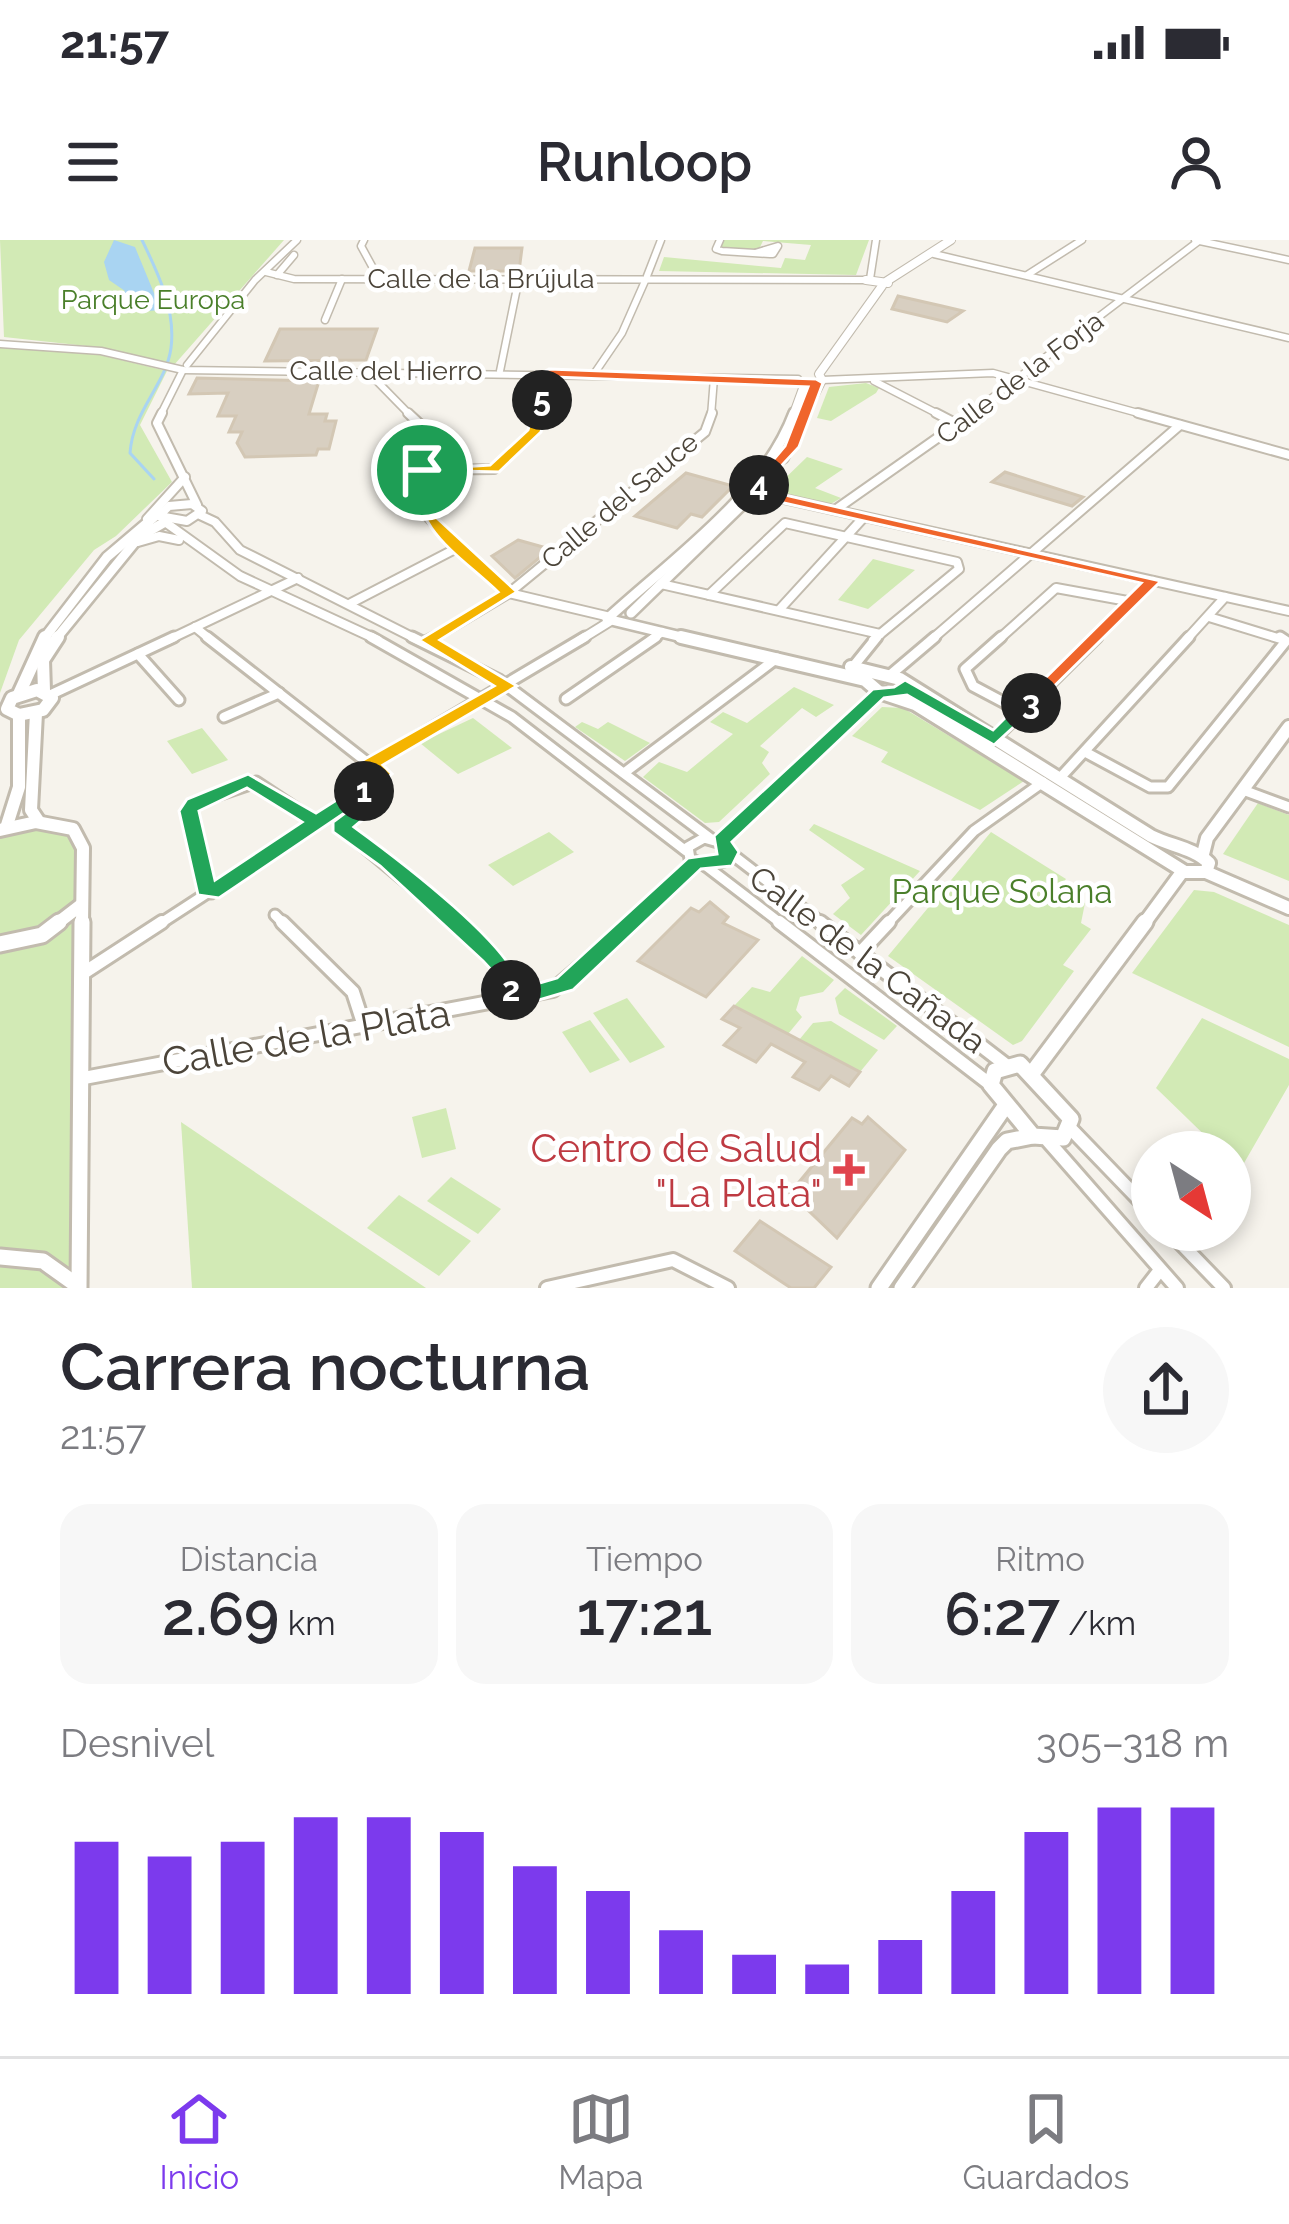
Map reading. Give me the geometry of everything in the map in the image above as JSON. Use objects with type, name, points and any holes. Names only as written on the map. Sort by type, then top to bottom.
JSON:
[{"type":"street","points":[[364,240],[361,246],[379,279]]},
{"type":"street","points":[[595,374],[622,333],[661,240]]},
{"type":"street","points":[[720,240],[717,250],[755,253]]},
{"type":"street","points":[[876,240],[876,281]]},
{"type":"street","points":[[370,765],[508,686],[611,616],[720,515],[780,451],[811,379],[876,281],[947,240]]},
{"type":"street","points":[[1027,275],[1082,240]]},
{"type":"street","points":[[1198,240],[1289,260]]},
{"type":"street","name":"Calle de la Forja","points":[[835,510],[1020,380],[1198,240]]},
{"type":"street","points":[[277,277],[289,266],[296,242]]},
{"type":"street","points":[[296,242],[182,368],[157,423],[199,507],[240,550],[428,640],[508,686],[715,839]]},
{"type":"street","points":[[1279,258],[1289,250]]},
{"type":"street","points":[[931,253],[1289,338]]},
{"type":"street","points":[[266,274],[277,277],[302,269],[294,255]]},
{"type":"street","points":[[266,274],[289,266]]},
{"type":"street","name":"Calle de la Brújula","points":[[289,266],[323,279]]},
{"type":"street","name":"Calle de la Brújula","points":[[277,277],[876,281]]},
{"type":"street","points":[[500,371],[519,278]]},
{"type":"street","points":[[325,320],[342,279]]},
{"type":"street","name":"Calle del Hierro","points":[[3,342],[101,351],[182,368],[873,380],[986,372],[1289,455]]},
{"type":"street","points":[[367,371],[369,380],[423,427],[422,502],[429,518],[508,592],[852,668],[994,740],[1051,781]]},
{"type":"street","points":[[422,470],[494,469],[534,432],[549,373]]},
{"type":"street","name":"Calle del Sauce","points":[[428,640],[508,592],[705,432],[711,422],[714,378]]},
{"type":"street","points":[[631,618],[792,447],[811,379]]},
{"type":"street","points":[[873,380],[959,425]]},
{"type":"street","points":[[133,544],[159,536],[180,540],[486,699],[686,850],[694,841],[715,839],[1180,425]]},
{"type":"street","points":[[9,711],[36,713],[48,707],[43,660],[50,647],[133,544],[176,504],[188,480]]},
{"type":"street","points":[[3,828],[15,813],[9,711],[36,648],[107,557],[188,480]]},
{"type":"street","points":[[753,492],[1289,611]]},
{"type":"street","points":[[176,504],[199,507]]},
{"type":"street","points":[[147,519],[199,507]]},
{"type":"street","points":[[779,610],[864,517]]},
{"type":"street","points":[[163,519],[180,540]]},
{"type":"street","points":[[709,595],[785,523],[951,559],[958,569],[880,634],[852,668]]},
{"type":"street","points":[[351,603],[459,547]]},
{"type":"street","points":[[20,694],[47,693],[298,578]]},
{"type":"street","points":[[994,740],[1153,581]]},
{"type":"street","points":[[661,584],[880,634]]},
{"type":"street","points":[[1022,712],[974,686],[965,669],[1055,588],[1073,587],[1133,602]]},
{"type":"street","points":[[860,953],[974,831],[1088,753],[1225,597]]},
{"type":"street","points":[[1088,753],[1150,787],[1168,787],[1286,641],[1276,633],[1209,617]]},
{"type":"street","points":[[631,618],[662,632],[887,685],[1051,781],[1210,863],[1206,872]]},
{"type":"street","points":[[82,974],[349,801],[382,774],[195,627]]},
{"type":"street","points":[[566,699],[662,632]]},
{"type":"street","points":[[138,654],[179,700]]},
{"type":"street","points":[[624,773],[777,658]]},
{"type":"street","points":[[224,717],[279,693]]},
{"type":"street","points":[[36,713],[32,810],[39,821]]},
{"type":"street","points":[[1184,852],[1207,838],[1289,728]]},
{"type":"street","points":[[211,893],[204,884],[189,811],[194,803],[248,781],[316,822]]},
{"type":"street","points":[[1243,790],[1289,807]]},
{"type":"street","points":[[349,801],[364,810],[340,827],[387,861],[491,956],[506,972],[512,1000]]},
{"type":"street","points":[[3,828],[39,821],[73,830],[80,838],[84,1078],[79,1287]]},
{"type":"street","name":"Calle de la Cañada","points":[[715,839],[1006,1065]]},
{"type":"street","name":"Calle de la Cañada","points":[[686,850],[991,1085]]},
{"type":"street","name":"Calle de la Plata","points":[[84,1078],[512,1000],[565,984],[700,864],[719,864],[729,852]]},
{"type":"street","points":[[1033,1072],[1182,872],[1184,852]]},
{"type":"street","points":[[1182,872],[1206,872],[1289,908]]},
{"type":"street","points":[[0,944],[42,935],[81,904]]},
{"type":"street","points":[[275,915],[352,992],[364,1026]]},
{"type":"street","points":[[902,1288],[1007,1141],[1040,1138],[1063,1138],[1071,1129],[1071,1119],[1033,1072],[1020,1064],[995,1071],[991,1085],[1006,1105],[1040,1138],[1177,1288]]},
{"type":"street","points":[[879,1288],[1006,1105]]},
{"type":"street","points":[[1071,1129],[1131,1191]]},
{"type":"street","points":[[1188,1251],[1223,1287],[1241,1288]]},
{"type":"street","points":[[0,1257],[32,1255],[59,1266],[79,1287]]},
{"type":"street","points":[[547,1288],[673,1260],[728,1288]]},
{"type":"street","points":[[1146,1288],[1160,1270]]},
{"type":"green space","name":"Parque Europa","points":[[0,240],[284,240],[174,365],[105,348],[4,337]]},
{"type":"green space","points":[[724,240],[869,240],[856,275],[659,271],[664,257],[781,268],[785,258],[805,260],[811,245],[763,241],[758,251],[719,249]]},
{"type":"green space","points":[[0,347],[96,354],[167,371],[140,425],[172,482],[116,536],[94,550],[19,640],[0,693]]},
{"type":"green space","points":[[866,383],[879,388],[876,393],[831,421],[817,418],[829,387]]},
{"type":"green space","points":[[807,457],[843,469],[815,488],[841,498],[829,505],[772,491]]},
{"type":"green space","points":[[873,559],[915,570],[868,609],[838,600]]},
{"type":"green space","points":[[794,687],[834,705],[816,717],[802,708],[760,746],[769,752],[762,763],[770,774],[719,822],[705,823],[643,777],[659,762],[687,772],[733,734],[710,722],[723,712],[747,723]]},
{"type":"green space","points":[[882,707],[903,708],[1024,781],[980,810],[881,762],[888,752],[852,736]]},
{"type":"green space","points":[[473,718],[512,748],[458,774],[420,743]]},
{"type":"green space","points":[[582,722],[598,729],[608,722],[650,743],[625,761],[575,727]]},
{"type":"green space","points":[[202,728],[228,760],[192,774],[167,741]]},
{"type":"green space","points":[[1258,803],[1289,815],[1289,881],[1223,854]]},
{"type":"green space","points":[[814,824],[920,871],[861,935],[833,914],[850,898],[841,885],[865,869],[809,830]]},
{"type":"green space","points":[[22,825],[67,832],[76,849],[73,1288],[0,1288],[0,833]]},
{"type":"green space","points":[[549,832],[574,852],[513,886],[488,865]]},
{"type":"green space","name":"Parque Solana","points":[[991,832],[1066,879],[1057,891],[1085,903],[1081,923],[1091,929],[1063,965],[1074,971],[1022,1041],[1013,1045],[888,956]]},
{"type":"green space","points":[[1194,890],[1214,892],[1289,925],[1289,1047],[1132,973]]},
{"type":"green space","points":[[802,956],[834,980],[823,992],[800,997],[796,1010],[802,1017],[788,1034],[734,1006],[752,987],[770,992]]},
{"type":"green space","points":[[845,988],[897,1026],[884,1040],[839,1014],[835,998]]},
{"type":"green space","points":[[627,998],[665,1047],[630,1063],[593,1013]]},
{"type":"green space","points":[[1202,1018],[1289,1059],[1289,1085],[1251,1151],[1251,1131],[1200,1131],[1156,1088]]},
{"type":"green space","points":[[590,1020],[620,1060],[590,1073],[562,1032]]},
{"type":"green space","points":[[831,1021],[878,1050],[860,1072],[799,1040],[813,1023]]},
{"type":"green space","points":[[446,1108],[456,1149],[422,1158],[412,1117]]},
{"type":"green space","points":[[181,1122],[426,1288],[192,1288]]},
{"type":"green space","points":[[451,1177],[501,1209],[478,1234],[427,1201]]},
{"type":"green space","points":[[399,1195],[471,1241],[439,1276],[367,1228]]},
{"type":"water","points":[[114,240],[135,247],[161,310],[121,313],[115,300],[125,291],[109,280],[104,262]]},
{"type":"building","points":[[475,248],[522,248],[519,271],[469,271]]},
{"type":"building","points":[[898,296],[963,311],[947,322],[892,309]]},
{"type":"building","points":[[280,329],[377,329],[366,360],[265,361]]},
{"type":"building","points":[[197,378],[319,381],[309,414],[327,414],[325,421],[336,421],[329,449],[318,449],[316,455],[245,457],[237,443],[242,432],[229,432],[236,416],[218,416],[228,393],[189,394]]},
{"type":"building","points":[[1005,472],[1083,497],[1072,506],[992,482]]},
{"type":"building","points":[[686,473],[733,486],[702,517],[691,514],[677,528],[635,516]]},
{"type":"building","points":[[518,540],[550,549],[515,578],[492,556]]},
{"type":"building","points":[[710,902],[728,917],[723,923],[758,940],[706,997],[638,961],[691,908],[699,912]]},
{"type":"building","points":[[734,1006],[860,1072],[849,1086],[831,1076],[819,1090],[793,1077],[805,1062],[771,1044],[756,1062],[724,1045],[740,1028],[722,1019]]},
{"type":"building","name":"Centro de Salud \"La Plata\"","points":[[868,1117],[905,1150],[837,1238],[790,1193],[852,1118],[862,1124]]},
{"type":"building","points":[[760,1221],[831,1267],[814,1288],[791,1288],[735,1251]]},
{"type":"waterway","points":[[142,240],[164,292],[172,334],[168,361],[137,424],[130,453],[154,479]]},
{"type":"place","name":"Centro de Salud \"La Plata\"","points":[[849,1170]]},
{"type":"route","points":[[422,470],[422,502],[429,518],[508,592],[428,640],[508,686],[370,765],[382,774],[380,780],[316,822],[211,893],[204,884],[189,811],[194,803],[248,781],[316,822],[349,801],[364,810],[340,827],[387,861],[491,956],[506,972],[512,1000],[565,984],[695,863],[713,866],[724,861],[729,852],[721,841],[879,692],[900,693],[905,686],[994,740],[1153,581],[753,492],[794,443],[816,383],[798,379],[549,373],[534,432],[494,469],[422,470]]}]
